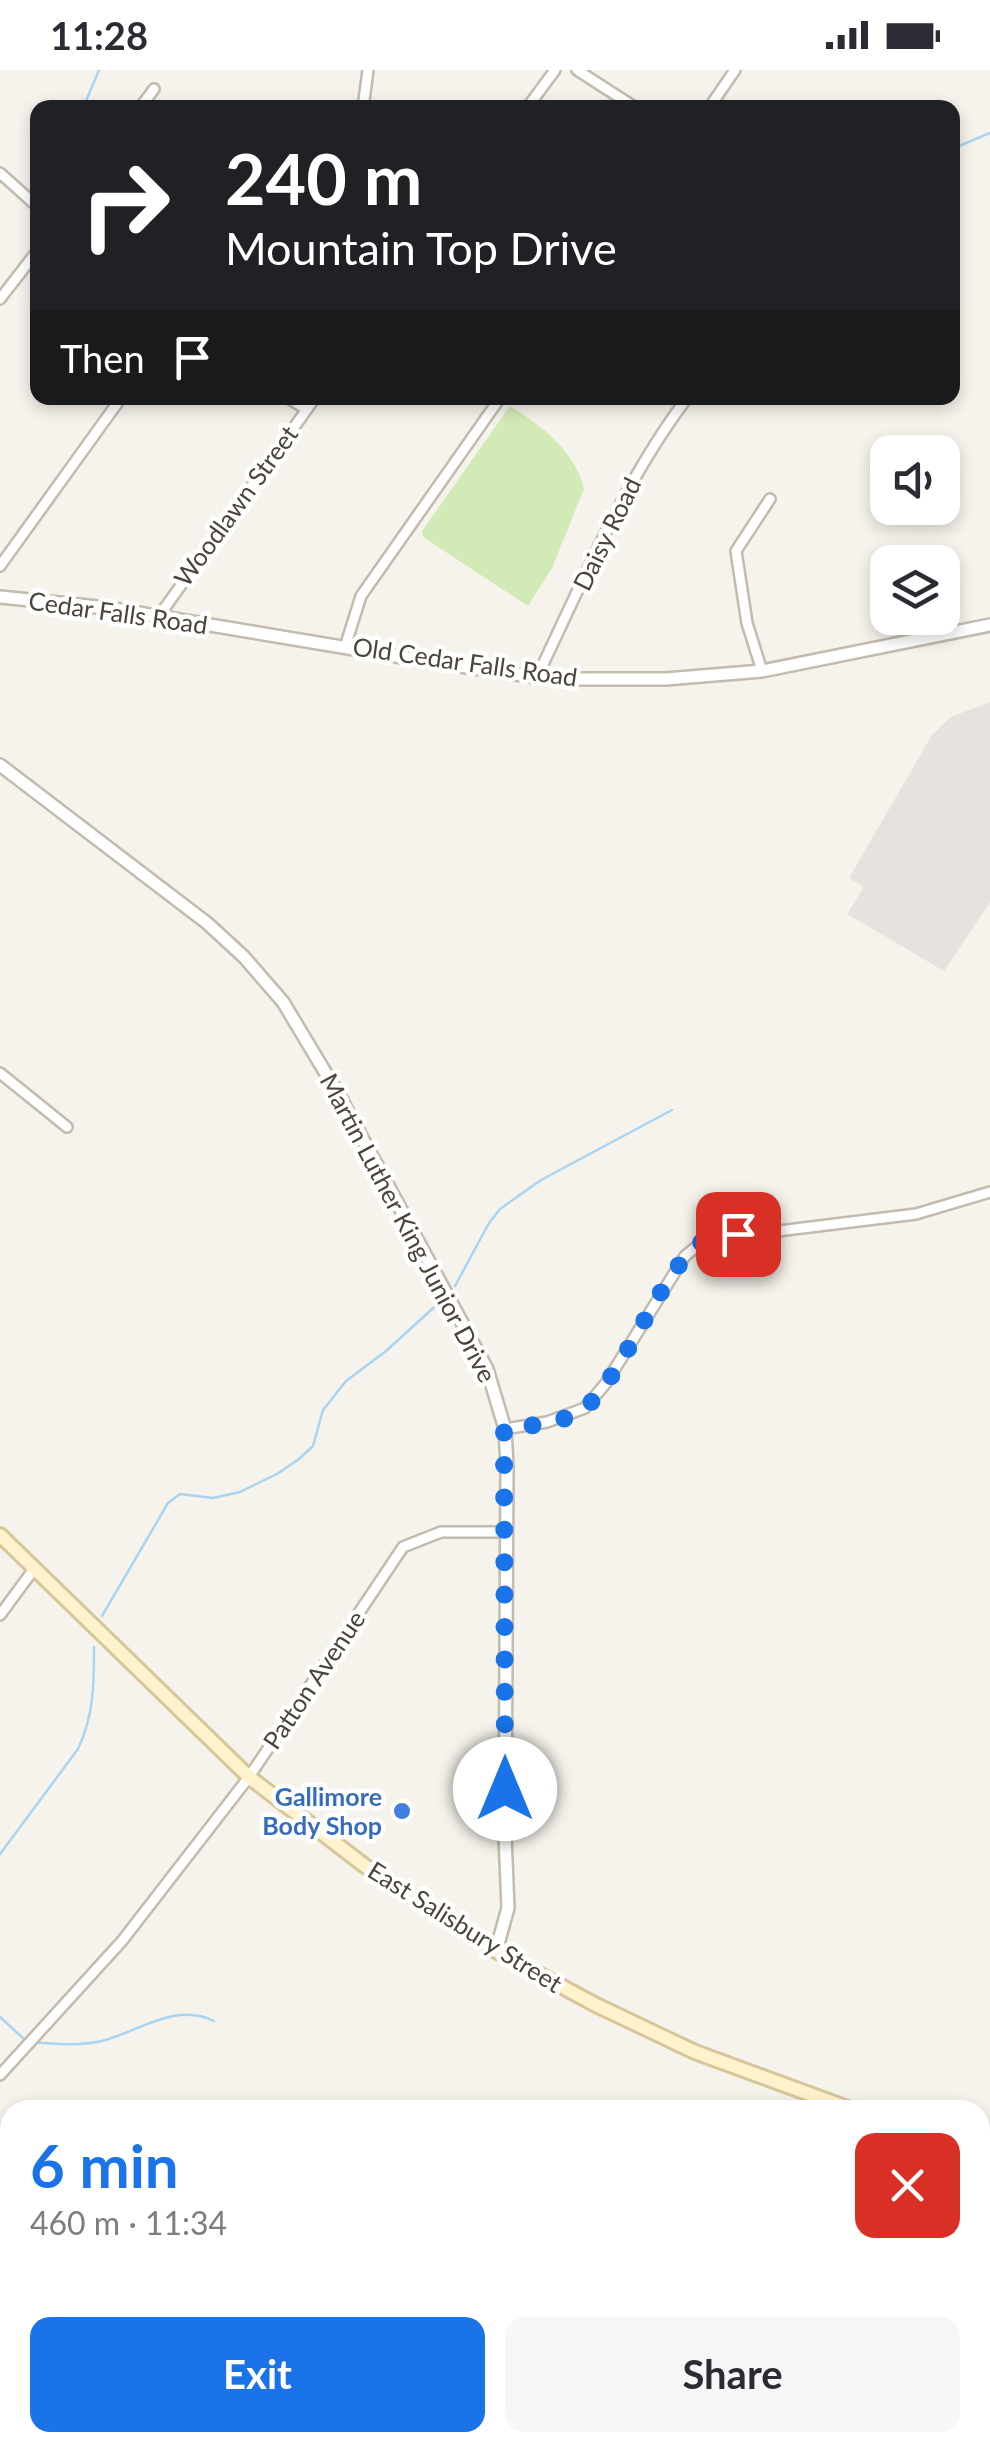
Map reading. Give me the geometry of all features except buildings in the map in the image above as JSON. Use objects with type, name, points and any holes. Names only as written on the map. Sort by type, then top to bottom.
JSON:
[{"type":"main road","name":"East Salisbury Street","points":[[0,1536],[248,1777],[335,1845],[496,1951],[596,2005],[695,2052],[826,2100]]},
{"type":"street","points":[[364,100],[368,70]]},
{"type":"street","points":[[533,100],[554,70]]},
{"type":"street","points":[[577,70],[624,100]]},
{"type":"street","points":[[714,100],[735,70]]},
{"type":"street","points":[[146,100],[154,88]]},
{"type":"street","points":[[0,174],[30,200]]},
{"type":"street","points":[[0,299],[30,260]]},
{"type":"street","points":[[0,566],[116,405]]},
{"type":"street","points":[[299,405],[306,409]]},
{"type":"street","name":"Woodlawn Street","points":[[159,616],[309,405]]},
{"type":"street","points":[[345,647],[361,596],[495,405]]},
{"type":"street","name":"Daisy Road","points":[[537,677],[617,508],[656,438],[681,405]]},
{"type":"street","points":[[762,671],[747,622],[736,551],[770,499]]},
{"type":"street","name":"Cedar Falls Road","points":[[0,597],[237,629]]},
{"type":"street","name":"Old Cedar Falls Road","points":[[237,629],[537,677],[666,679],[762,671],[990,625]]},
{"type":"street","points":[[0,784],[3,768]]},
{"type":"street","name":"Martin Luther King Junior Drive","points":[[3,768],[206,923],[244,957],[283,1002],[340,1097],[470,1334],[494,1387],[504,1429],[507,1532],[508,1908],[496,1951]]},
{"type":"street","points":[[0,1074],[67,1126]]},
{"type":"street","points":[[504,1429],[548,1422],[585,1408],[606,1383],[685,1256],[705,1240],[916,1214],[990,1192]]},
{"type":"street","name":"Patton Avenue","points":[[0,2076],[122,1941],[248,1777],[403,1547],[441,1532],[507,1532]]},
{"type":"street","points":[[0,1615],[34,1569]]},
{"type":"shaded area","points":[[990,702],[990,902],[944,971],[847,914],[864,887],[849,878],[932,735],[951,717]]},
{"type":"green space","points":[[510,406],[565,451],[584,489],[552,568],[528,606],[423,537],[422,531]]},
{"type":"waterway","points":[[86,100],[99,70]]},
{"type":"waterway","points":[[960,146],[990,133]]},
{"type":"waterway","points":[[455,1286],[500,1209],[541,1180],[672,1110]]},
{"type":"waterway","points":[[102,1616],[168,1503],[180,1494],[213,1498],[240,1492],[299,1459],[313,1446],[323,1410],[346,1381],[442,1300]]},
{"type":"waterway","points":[[0,1854],[78,1749],[90,1712],[94,1647]]},
{"type":"waterway","points":[[32,2042],[94,2043],[171,2016],[200,2016],[214,2021]]},
{"type":"waterway","points":[[0,2017],[25,2040]]},
{"type":"place","name":"Gallimore Body Shop","points":[[402,1811]]},
{"type":"route","points":[[505,1789],[504,1429],[548,1422],[585,1408],[606,1383],[685,1256],[705,1240],[738,1234]]}]
